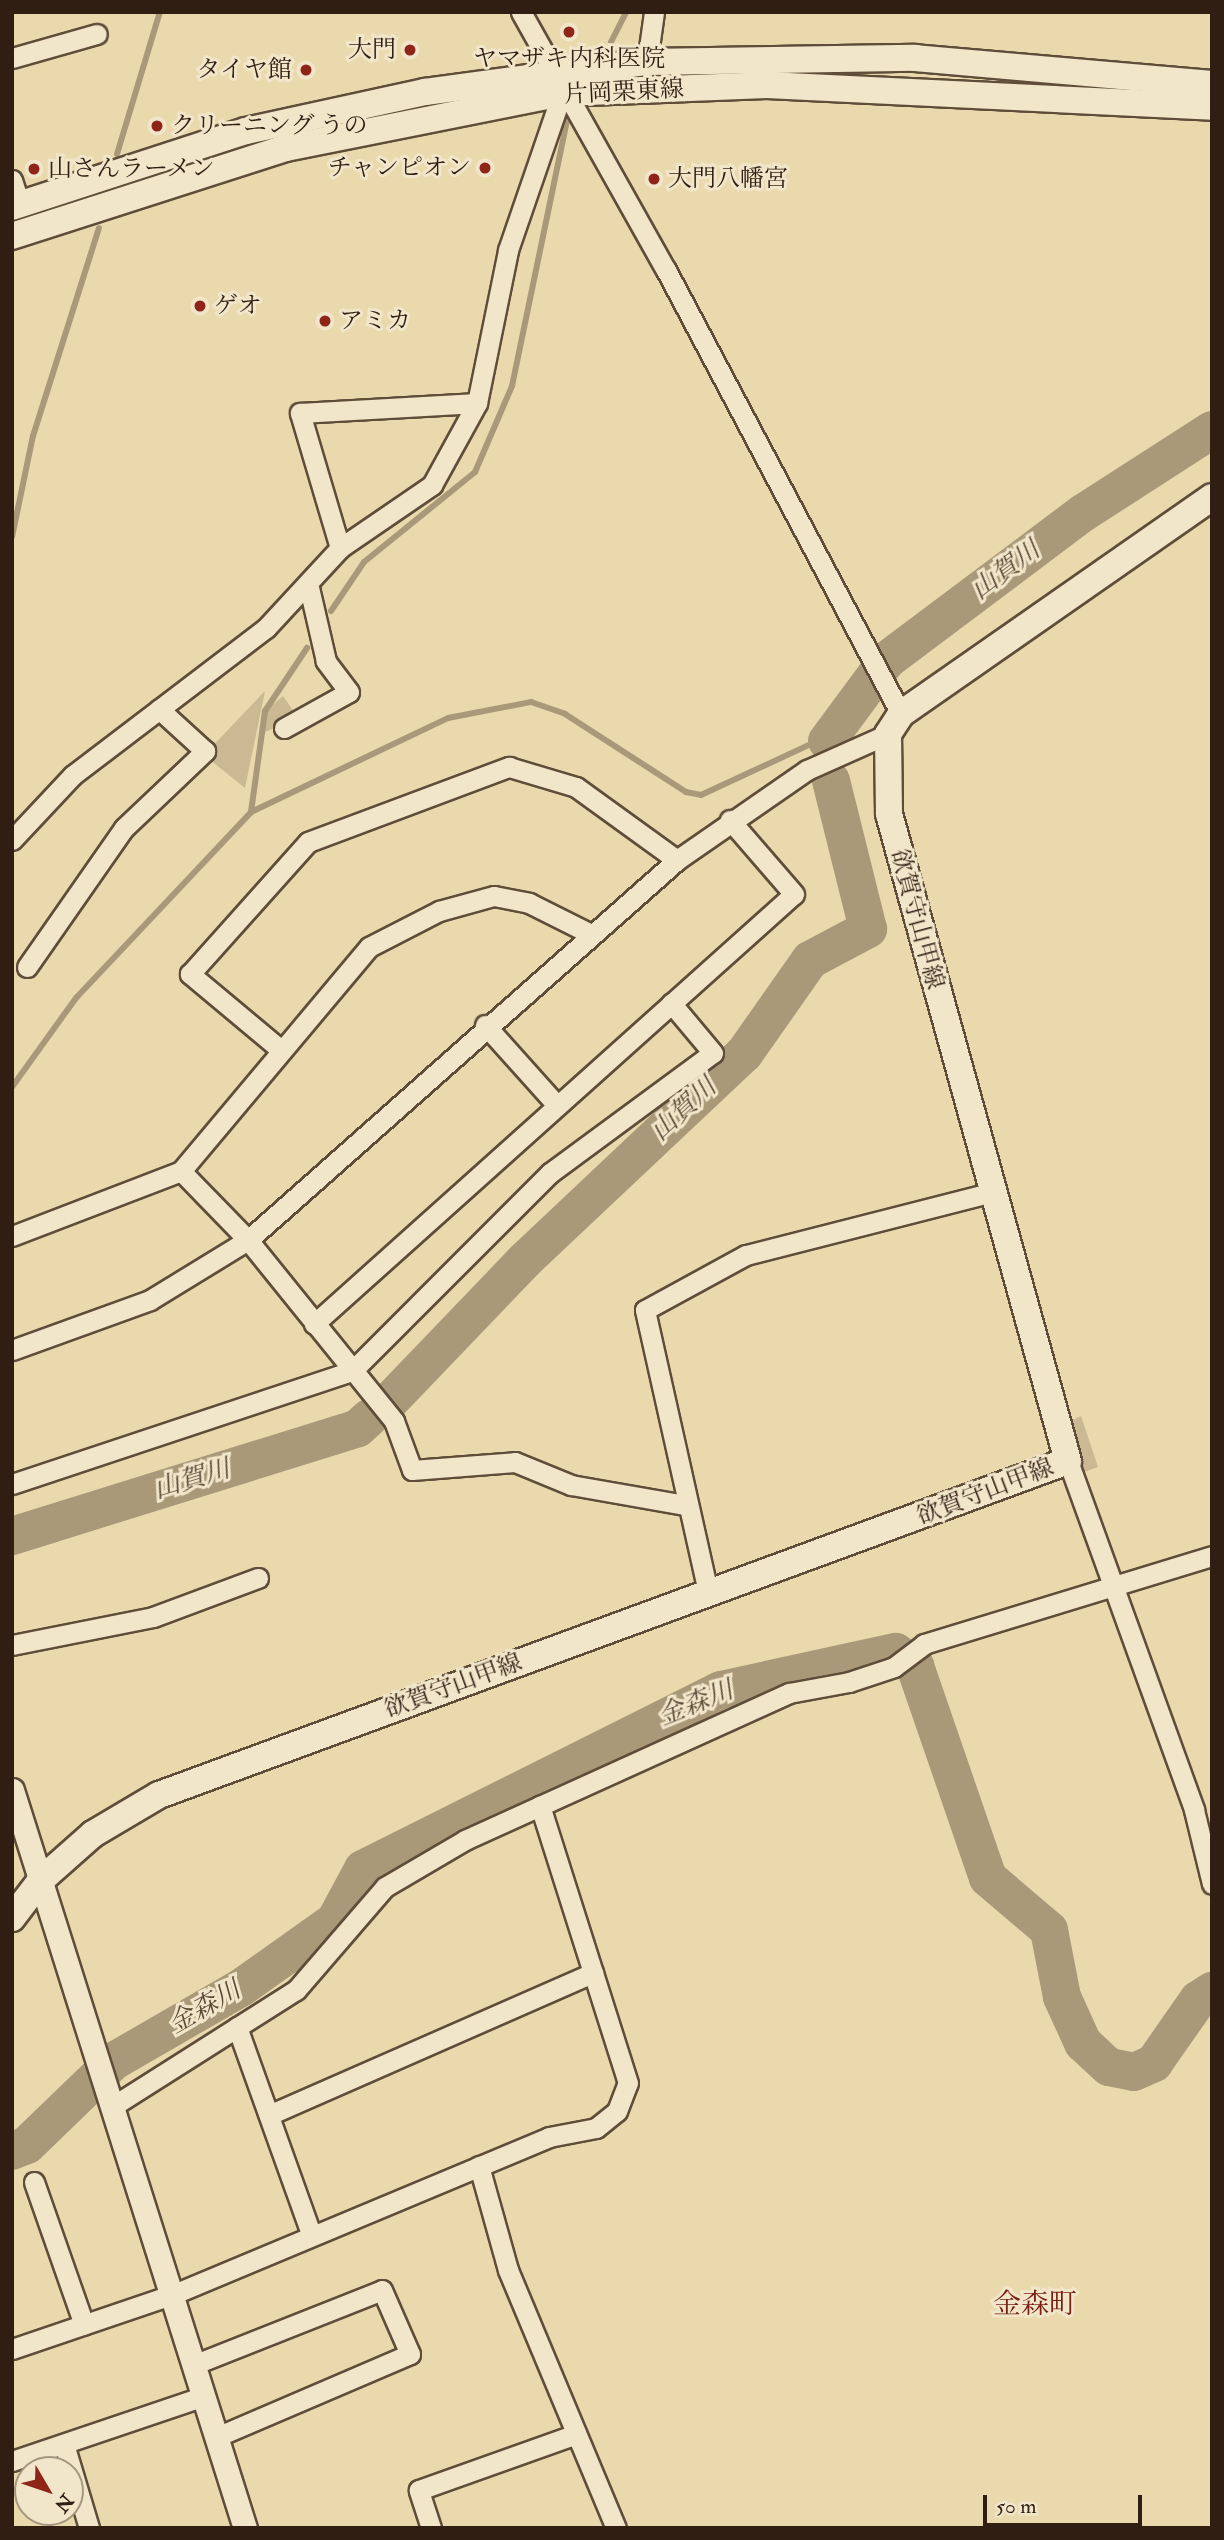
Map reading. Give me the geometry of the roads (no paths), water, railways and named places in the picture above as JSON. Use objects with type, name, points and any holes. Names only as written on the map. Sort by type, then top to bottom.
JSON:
[{"type":"main road","name":"片岡栗東線","points":[[12,236],[286,148],[647,62],[915,58],[1212,84]]},
{"type":"main road","name":"片岡栗東線","points":[[15,197],[246,131],[425,92],[557,85],[767,85],[1212,107]]},
{"type":"main road","points":[[894,724],[1212,497]]},
{"type":"main road","name":"欲賀守山甲線","points":[[12,1918],[41,1880],[116,1815],[159,1795],[1068,1461],[889,814],[894,724]]},
{"type":"street","points":[[12,1350],[150,1300],[247,1240],[589,933],[677,860],[730,820],[807,770],[894,724],[666,270],[557,85],[521,12]]},
{"type":"street","points":[[647,62],[654,12]]},
{"type":"street","points":[[12,58],[97,34]]},
{"type":"street","points":[[12,840],[72,775],[266,628],[340,548],[432,485],[477,403],[509,250],[557,85]]},
{"type":"street","points":[[340,548],[300,413],[477,403]]},
{"type":"street","points":[[284,728],[349,692],[326,661],[308,583]]},
{"type":"street","points":[[27,967],[124,828],[205,751],[159,709]]},
{"type":"street","points":[[281,1050],[190,974],[308,842],[509,767],[576,787],[677,860]]},
{"type":"street","points":[[314,1324],[555,1103],[794,894],[730,820]]},
{"type":"street","points":[[12,1236],[181,1171],[369,947],[439,911],[494,896],[529,903],[589,933]]},
{"type":"street","points":[[12,1484],[352,1371],[550,1173],[713,1053],[671,1003]]},
{"type":"street","points":[[485,1025],[555,1103]]},
{"type":"street","points":[[181,1171],[247,1240],[394,1421],[412,1470],[515,1462],[571,1485],[684,1505]]},
{"type":"street","points":[[709,1592],[684,1505],[645,1310],[746,1255],[993,1192]]},
{"type":"street","points":[[1068,1461],[1194,1810],[1212,1884]]},
{"type":"street","points":[[113,2106],[296,1990],[385,1887],[540,1806],[789,1693],[849,1682],[894,1667],[924,1644],[1113,1582],[1212,1556]]},
{"type":"street","points":[[12,1646],[153,1617],[258,1578]]},
{"type":"street","points":[[12,1790],[174,2294],[193,2365],[245,2528]]},
{"type":"street","points":[[12,2349],[174,2294],[548,2137],[596,2128],[625,2096],[628,2083],[540,1806]]},
{"type":"street","points":[[269,2115],[593,1973]]},
{"type":"street","points":[[237,2027],[312,2234]]},
{"type":"street","points":[[480,2166],[508,2270],[616,2528]]},
{"type":"street","points":[[34,2182],[84,2325]]},
{"type":"street","points":[[193,2365],[382,2290],[410,2354],[216,2437]]},
{"type":"street","points":[[12,2461],[204,2396]]},
{"type":"street","points":[[432,2528],[419,2490],[576,2434]]},
{"type":"street","points":[[64,2444],[89,2528]]},
{"type":"waterway","points":[[117,154],[160,12]]},
{"type":"waterway","points":[[611,42],[626,12]]},
{"type":"waterway","points":[[331,611],[364,562],[475,472],[512,386],[569,111]]},
{"type":"waterway","points":[[12,537],[33,436],[99,228]]},
{"type":"waterway","name":"山賀川","points":[[827,741],[887,660],[1083,513],[1212,430]]},
{"type":"waterway","points":[[251,812],[265,711],[307,648]]},
{"type":"waterway","points":[[12,1087],[76,998],[251,812],[448,718],[531,702],[565,714],[686,792],[701,795],[826,737]]},
{"type":"waterway","name":"山賀川","points":[[388,1403],[524,1261],[744,1054],[810,960],[868,929],[831,781]]},
{"type":"waterway","name":"山賀川","points":[[12,1536],[358,1428],[369,1418]]},
{"type":"waterway","name":"金森川","points":[[12,2151],[27,2145],[114,2061],[242,1987],[335,1921],[363,1869],[721,1690],[896,1652],[915,1666],[988,1878],[1049,1930],[1062,1997],[1083,2043],[1109,2067],[1134,2072],[1154,2063],[1198,2000],[1212,1991]]},
{"type":"place","name":"ヤマザキ内科医院","points":[[569,32]]},
{"type":"place","name":"大門","points":[[410,50]]},
{"type":"place","name":"タイヤ館","points":[[306,70]]},
{"type":"place","name":"クリーニング うの","points":[[157,126]]},
{"type":"place","name":"チャンピオン","points":[[485,168]]},
{"type":"place","name":"山さんラーメン","points":[[34,169]]},
{"type":"place","name":"大門八幡宮","points":[[654,179]]},
{"type":"place","name":"ゲオ","points":[[200,306]]},
{"type":"place","name":"アミカ","points":[[325,321]]},
{"type":"district","name":"金森町","points":[[1035,2305]]}]
